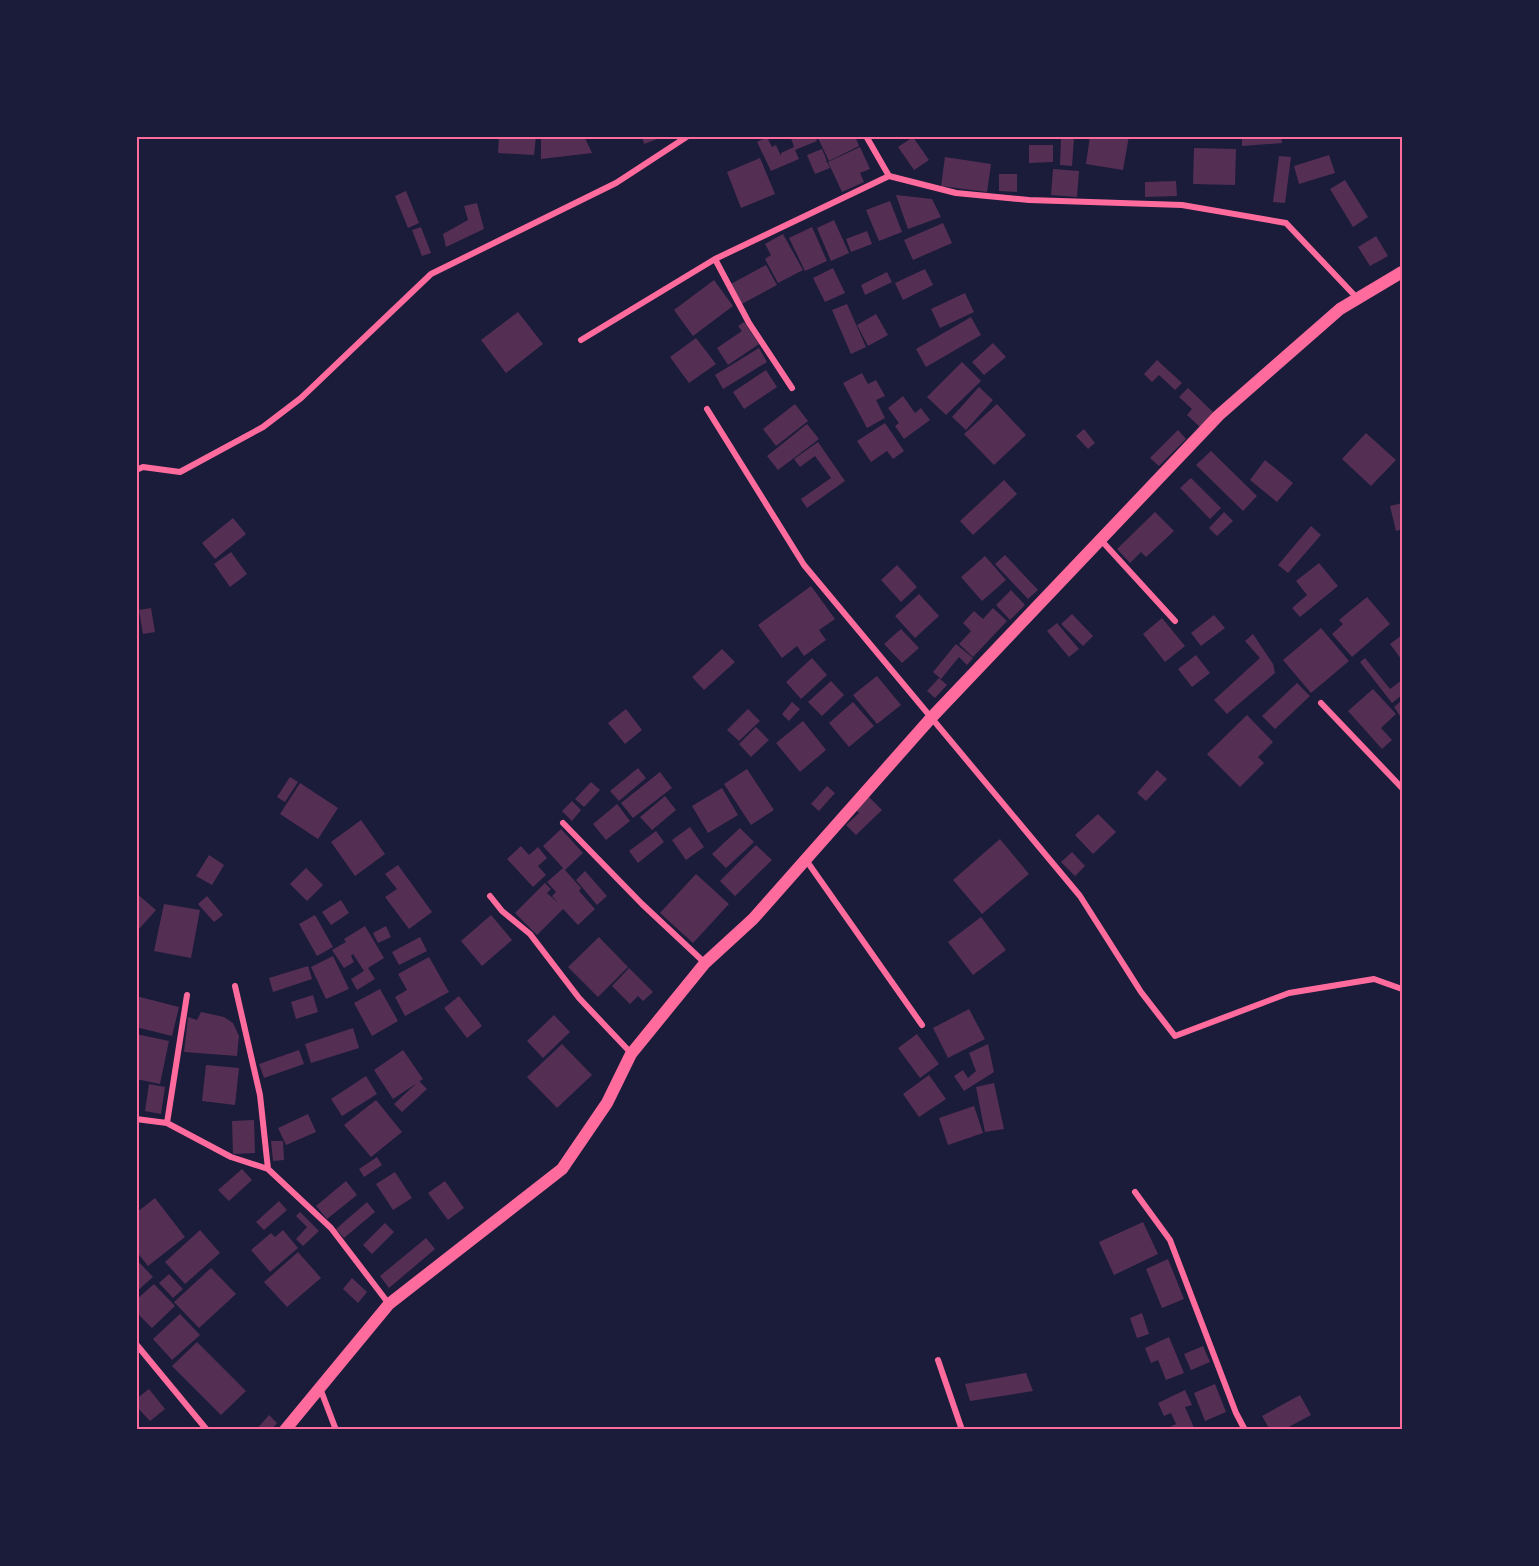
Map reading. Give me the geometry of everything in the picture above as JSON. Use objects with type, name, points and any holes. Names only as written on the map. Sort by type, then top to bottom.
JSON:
[{"type":"main road","points":[[285,1430],[390,1304],[562,1169],[607,1103],[631,1054],[705,963],[753,919],[931,718],[1219,415],[1340,309],[1402,272]]},
{"type":"street","points":[[136,470],[143,467],[180,472],[263,427],[301,398],[431,274],[616,183],[688,136]]},
{"type":"street","points":[[866,136],[889,176]]},
{"type":"street","points":[[581,340],[715,259],[889,176],[956,193],[1029,200],[1182,205],[1286,223],[1357,298]]},
{"type":"street","points":[[715,259],[749,323],[792,388]]},
{"type":"street","points":[[707,409],[804,565],[1080,896],[1141,992],[1175,1036],[1289,993],[1374,979],[1402,989]]},
{"type":"street","points":[[1100,539],[1174,621]]},
{"type":"street","points":[[1321,703],[1402,788]]},
{"type":"street","points":[[563,823],[642,904],[705,963]]},
{"type":"street","points":[[806,860],[922,1025]]},
{"type":"street","points":[[490,896],[502,910],[530,934],[579,998],[631,1054]]},
{"type":"street","points":[[235,986],[261,1095],[268,1169]]},
{"type":"street","points":[[167,1123],[187,995]]},
{"type":"street","points":[[136,1119],[167,1123],[231,1157],[268,1169],[332,1228],[390,1304]]},
{"type":"street","points":[[1135,1192],[1170,1240],[1236,1413],[1245,1430]]},
{"type":"street","points":[[136,1344],[207,1430]]},
{"type":"street","points":[[938,1360],[962,1430]]},
{"type":"street","points":[[320,1388],[336,1430]]},
{"type":"building","points":[[499,136],[536,136],[534,155],[498,153]]},
{"type":"building","points":[[541,136],[584,136],[592,153],[541,159]]},
{"type":"building","points":[[642,136],[663,136],[663,137],[644,144]]},
{"type":"building","points":[[815,136],[817,141],[795,150],[799,159],[771,171],[757,142],[767,137],[772,147],[776,145],[781,156],[781,153],[794,147],[791,138]]},
{"type":"building","points":[[817,136],[855,136],[859,146],[829,161]]},
{"type":"building","points":[[1090,136],[1129,136],[1123,170],[1086,164]]},
{"type":"building","points":[[1242,136],[1281,136],[1282,143],[1242,146]]},
{"type":"building","points":[[913,137],[929,160],[914,170],[898,147]]},
{"type":"building","points":[[1061,138],[1074,138],[1072,166],[1060,165]]},
{"type":"building","points":[[1029,145],[1053,145],[1053,162],[1029,163]]},
{"type":"building","points":[[860,147],[870,169],[860,173],[864,182],[842,192],[828,162]]},
{"type":"building","points":[[1194,148],[1236,149],[1235,185],[1193,184]]},
{"type":"building","points":[[822,149],[827,161],[825,162],[830,168],[815,174],[807,155]]},
{"type":"building","points":[[1329,155],[1335,173],[1299,184],[1294,166]]},
{"type":"building","points":[[1279,156],[1291,157],[1285,203],[1273,202]]},
{"type":"building","points":[[945,157],[991,164],[987,192],[941,186]]},
{"type":"building","points":[[760,158],[775,194],[741,208],[727,172]]},
{"type":"building","points":[[1053,169],[1079,171],[1077,197],[1051,195]]},
{"type":"building","points":[[999,174],[1017,174],[1017,192],[999,191]]},
{"type":"building","points":[[1345,180],[1368,217],[1353,227],[1330,189]]},
{"type":"building","points":[[1176,181],[1177,196],[1145,197],[1145,182]]},
{"type":"building","points":[[406,191],[419,223],[408,228],[395,196]]},
{"type":"building","points":[[896,195],[932,199],[941,217],[908,229]]},
{"type":"building","points":[[890,201],[902,232],[879,241],[866,210]]},
{"type":"building","points":[[477,203],[484,229],[446,247],[443,234],[468,220],[464,206]]},
{"type":"building","points":[[834,220],[849,253],[831,261],[817,228]]},
{"type":"building","points":[[943,223],[952,243],[913,260],[904,240]]},
{"type":"building","points":[[421,227],[431,253],[422,256],[412,230]]},
{"type":"building","points":[[812,227],[827,261],[805,271],[789,238]]},
{"type":"building","points":[[867,231],[872,244],[851,252],[846,239]]},
{"type":"building","points":[[783,234],[803,270],[778,283],[765,259],[771,255],[765,244]]},
{"type":"building","points":[[1376,236],[1388,256],[1370,266],[1358,247]]},
{"type":"building","points":[[766,265],[777,285],[740,305],[729,285]]},
{"type":"building","points":[[833,268],[845,293],[825,302],[813,278]]},
{"type":"building","points":[[925,269],[933,285],[903,300],[895,283]]},
{"type":"building","points":[[887,272],[892,282],[865,295],[861,285]]},
{"type":"building","points":[[714,280],[733,306],[693,336],[674,310]]},
{"type":"building","points":[[965,293],[974,312],[940,328],[931,309]]},
{"type":"building","points":[[847,304],[866,347],[851,354],[832,310]]},
{"type":"building","points":[[518,312],[543,344],[506,373],[481,340]]},
{"type":"building","points":[[876,314],[888,335],[868,346],[857,325]]},
{"type":"building","points":[[971,317],[981,335],[926,367],[916,349]]},
{"type":"building","points":[[744,322],[759,344],[728,365],[717,348],[742,331],[738,326]]},
{"type":"building","points":[[696,338],[716,364],[689,383],[670,357]]},
{"type":"building","points":[[993,343],[1006,357],[984,375],[972,362]]},
{"type":"building","points":[[759,348],[767,362],[723,389],[715,375]]},
{"type":"building","points":[[1157,360],[1182,383],[1175,390],[1159,375],[1152,382],[1144,374]]},
{"type":"building","points":[[962,362],[981,381],[946,415],[927,397]]},
{"type":"building","points":[[766,370],[777,387],[744,409],[733,392]]},
{"type":"building","points":[[862,373],[868,384],[876,380],[885,396],[876,400],[885,418],[867,428],[843,383]]},
{"type":"building","points":[[979,387],[993,400],[966,430],[952,417]]},
{"type":"building","points":[[1188,388],[1214,413],[1200,427],[1187,415],[1192,409],[1179,397]]},
{"type":"building","points":[[903,396],[915,413],[921,408],[930,420],[904,439],[895,426],[899,423],[888,408]]},
{"type":"building","points":[[795,404],[808,421],[776,446],[763,429]]},
{"type":"building","points":[[997,404],[1026,435],[994,465],[964,434]]},
{"type":"building","points":[[885,423],[904,451],[893,459],[887,451],[871,462],[857,441]]},
{"type":"building","points":[[807,424],[819,439],[778,470],[767,456]]},
{"type":"building","points":[[1084,429],[1095,443],[1088,449],[1076,436]]},
{"type":"building","points":[[1178,430],[1186,439],[1159,466],[1150,458]]},
{"type":"building","points":[[1366,433],[1396,460],[1371,486],[1342,459]]},
{"type":"building","points":[[818,442],[845,481],[807,508],[801,499],[831,478],[815,456],[800,467],[794,459]]},
{"type":"building","points":[[1211,451],[1257,496],[1243,511],[1196,465]]},
{"type":"building","points":[[1265,460],[1293,483],[1277,502],[1250,480]]},
{"type":"building","points":[[1191,478],[1221,508],[1210,519],[1180,488]]},
{"type":"building","points":[[1004,480],[1017,494],[973,535],[960,521]]},
{"type":"building","points":[[1402,503],[1402,529],[1396,531],[1390,506]]},
{"type":"building","points":[[1155,512],[1174,531],[1146,557],[1141,552],[1130,563],[1117,549]]},
{"type":"building","points":[[1224,512],[1233,521],[1217,536],[1209,528]]},
{"type":"building","points":[[233,518],[246,534],[215,559],[202,543]]},
{"type":"building","points":[[1311,526],[1321,535],[1288,573],[1278,565]]},
{"type":"building","points":[[231,552],[247,574],[230,587],[214,564]]},
{"type":"building","points":[[1005,555],[1038,590],[1028,599],[995,564]]},
{"type":"building","points":[[985,556],[1006,580],[982,601],[961,577]]},
{"type":"building","points":[[1319,563],[1338,586],[1300,617],[1292,608],[1307,595],[1296,581]]},
{"type":"building","points":[[897,565],[917,587],[901,602],[881,580]]},
{"type":"building","points":[[811,586],[835,619],[819,630],[826,640],[804,656],[797,646],[782,658],[758,625]]},
{"type":"building","points":[[1011,590],[1025,605],[1010,620],[996,605]]},
{"type":"building","points":[[919,594],[939,616],[915,638],[895,616]]},
{"type":"building","points":[[1367,597],[1390,624],[1352,657],[1332,634],[1343,624],[1339,620]]},
{"type":"building","points":[[151,608],[155,632],[143,634],[139,610]]},
{"type":"building","points":[[993,608],[1007,621],[973,657],[959,644],[971,631],[963,623],[974,611],[983,619]]},
{"type":"building","points":[[1072,614],[1093,636],[1083,646],[1061,624]]},
{"type":"building","points":[[1214,615],[1225,628],[1201,646],[1191,633]]},
{"type":"building","points":[[1162,618],[1185,646],[1165,662],[1143,634]]},
{"type":"building","points":[[1057,623],[1079,649],[1069,657],[1047,631]]},
{"type":"building","points":[[1321,628],[1349,661],[1311,693],[1283,660]]},
{"type":"building","points":[[901,629],[919,648],[902,663],[884,644]]},
{"type":"building","points":[[1253,634],[1273,664],[1275,673],[1227,714],[1214,700],[1260,658],[1245,641]]},
{"type":"building","points":[[1402,635],[1402,658],[1401,659],[1390,644]]},
{"type":"building","points":[[956,644],[973,658],[967,665],[959,657],[941,679],[933,672]]},
{"type":"building","points":[[722,649],[735,662],[704,690],[692,677]]},
{"type":"building","points":[[1196,655],[1210,673],[1192,687],[1178,669]]},
{"type":"building","points":[[812,658],[827,675],[801,699],[786,682]]},
{"type":"building","points":[[1365,658],[1390,689],[1402,680],[1402,695],[1392,703],[1360,662]]},
{"type":"building","points":[[877,676],[901,705],[877,724],[853,695]]},
{"type":"building","points":[[939,678],[947,685],[935,698],[927,691]]},
{"type":"building","points":[[831,681],[844,695],[822,716],[808,702]]},
{"type":"building","points":[[1297,683],[1310,696],[1275,729],[1262,716]]},
{"type":"building","points":[[1373,689],[1396,714],[1381,728],[1392,740],[1382,749],[1348,711]]},
{"type":"building","points":[[1402,700],[1402,719],[1394,707]]},
{"type":"building","points":[[792,702],[800,709],[789,721],[782,714]]},
{"type":"building","points":[[853,702],[874,726],[849,747],[829,723]]},
{"type":"building","points":[[626,709],[642,730],[625,744],[608,723]]},
{"type":"building","points":[[748,709],[760,721],[739,741],[727,730]]},
{"type":"building","points":[[1247,715],[1273,742],[1258,757],[1264,763],[1240,787],[1207,754]]},
{"type":"building","points":[[803,721],[826,750],[800,772],[776,743]]},
{"type":"building","points":[[756,727],[769,740],[751,757],[739,744]]},
{"type":"building","points":[[638,768],[646,778],[619,801],[610,791]]},
{"type":"building","points":[[747,769],[774,810],[751,825],[724,784]]},
{"type":"building","points":[[1157,770],[1167,779],[1146,801],[1137,793]]},
{"type":"building","points":[[660,772],[672,788],[633,818],[621,803]]},
{"type":"building","points":[[290,777],[298,782],[285,802],[277,797]]},
{"type":"building","points":[[591,782],[600,790],[584,807],[575,799]]},
{"type":"building","points":[[300,783],[338,808],[318,839],[280,814]]},
{"type":"building","points":[[827,786],[835,793],[819,811],[811,804]]},
{"type":"building","points":[[722,788],[738,815],[708,833],[692,806]]},
{"type":"building","points":[[665,796],[676,810],[652,830],[640,817]]},
{"type":"building","points":[[868,796],[882,810],[856,835],[846,825],[859,813],[855,809]]},
{"type":"building","points":[[572,801],[581,810],[572,821],[562,811]]},
{"type":"building","points":[[617,804],[630,821],[606,840],[593,824]]},
{"type":"building","points":[[1098,814],[1116,832],[1093,854],[1075,835]]},
{"type":"building","points":[[361,820],[385,854],[355,876],[331,842]]},
{"type":"building","points":[[690,827],[704,847],[686,860],[672,840]]},
{"type":"building","points":[[740,828],[754,842],[726,868],[712,854]]},
{"type":"building","points":[[561,829],[583,853],[565,870],[595,909],[578,925],[563,909],[537,935],[515,913],[545,883],[551,889],[547,893],[558,903],[552,896],[556,892],[547,882],[563,868],[543,846]]},
{"type":"building","points":[[656,831],[664,842],[638,863],[629,851]]},
{"type":"building","points":[[1000,839],[1029,874],[982,914],[953,880]]},
{"type":"building","points":[[756,845],[772,860],[735,896],[720,881]]},
{"type":"building","points":[[521,846],[529,855],[538,847],[547,858],[538,866],[546,875],[533,887],[507,859]]},
{"type":"building","points":[[1072,852],[1085,866],[1075,876],[1061,862]]},
{"type":"building","points":[[209,855],[224,865],[212,885],[196,876]]},
{"type":"building","points":[[398,865],[432,912],[409,929],[385,897],[397,889],[385,874]]},
{"type":"building","points":[[306,868],[323,885],[307,901],[290,884]]},
{"type":"building","points":[[585,871],[607,896],[597,905],[576,880]]},
{"type":"building","points":[[696,874],[729,904],[693,943],[660,913]]},
{"type":"building","points":[[136,893],[156,910],[138,930],[136,928]]},
{"type":"building","points":[[207,896],[223,915],[214,922],[198,904]]},
{"type":"building","points":[[341,900],[349,913],[331,925],[322,912]]},
{"type":"building","points":[[164,904],[200,910],[191,958],[154,951]]},
{"type":"building","points":[[315,915],[333,947],[317,956],[299,924]]},
{"type":"building","points":[[491,915],[512,940],[482,966],[461,941]]},
{"type":"building","points":[[981,917],[1006,950],[973,975],[948,942]]},
{"type":"building","points":[[365,926],[384,958],[368,968],[375,979],[357,990],[351,979],[364,971],[353,954],[351,956],[354,962],[344,968],[332,950],[346,942],[344,939]]},
{"type":"building","points":[[386,926],[391,937],[378,943],[373,933]]},
{"type":"building","points":[[420,937],[427,951],[399,965],[392,952]]},
{"type":"building","points":[[599,937],[628,967],[598,997],[568,967]]},
{"type":"building","points":[[333,956],[349,989],[326,999],[311,967]]},
{"type":"building","points":[[429,957],[449,992],[405,1016],[395,997],[407,990],[398,974]]},
{"type":"building","points":[[308,966],[312,979],[273,992],[269,978]]},
{"type":"building","points":[[629,968],[653,992],[643,1001],[638,996],[630,1004],[612,986]]},
{"type":"building","points":[[380,989],[398,1021],[372,1036],[354,1003]]},
{"type":"building","points":[[313,995],[318,1012],[296,1019],[291,1002]]},
{"type":"building","points":[[136,996],[179,1007],[172,1036],[136,1027]]},
{"type":"building","points":[[459,996],[482,1026],[467,1038],[444,1008]]},
{"type":"building","points":[[969,1009],[985,1039],[948,1058],[933,1028]]},
{"type":"building","points":[[201,1012],[224,1017],[233,1023],[239,1036],[237,1056],[184,1052],[188,1017],[197,1020]]},
{"type":"building","points":[[554,1015],[570,1032],[543,1058],[527,1041]]},
{"type":"building","points":[[353,1028],[359,1048],[311,1063],[305,1044]]},
{"type":"building","points":[[136,1034],[169,1041],[160,1084],[136,1079]]},
{"type":"building","points":[[917,1034],[939,1064],[920,1078],[898,1048]]},
{"type":"building","points":[[562,1044],[592,1075],[557,1108],[527,1077]]},
{"type":"building","points":[[988,1044],[994,1072],[964,1091],[954,1076],[963,1070],[968,1078],[976,1071],[969,1053]]},
{"type":"building","points":[[299,1050],[304,1064],[264,1078],[259,1064]]},
{"type":"building","points":[[403,1050],[423,1079],[393,1099],[374,1070]]},
{"type":"building","points":[[206,1065],[239,1068],[235,1105],[202,1101]]},
{"type":"building","points":[[929,1075],[946,1099],[919,1117],[903,1094]]},
{"type":"building","points":[[366,1076],[377,1094],[342,1116],[331,1099]]},
{"type":"building","points":[[419,1081],[427,1089],[402,1112],[394,1104]]},
{"type":"building","points":[[994,1083],[1004,1129],[985,1132],[976,1087]]},
{"type":"building","points":[[149,1084],[165,1087],[161,1114],[145,1111]]},
{"type":"building","points":[[376,1100],[402,1132],[371,1157],[344,1125]]},
{"type":"building","points":[[974,1106],[983,1133],[948,1145],[939,1118]]},
{"type":"building","points":[[308,1114],[316,1132],[286,1145],[278,1128]]},
{"type":"building","points":[[254,1120],[255,1153],[233,1154],[232,1121]]},
{"type":"building","points":[[271,1141],[283,1141],[284,1160],[273,1161]]},
{"type":"building","points":[[377,1157],[382,1165],[364,1177],[359,1169]]},
{"type":"building","points":[[242,1169],[252,1180],[229,1201],[218,1190]]},
{"type":"building","points":[[395,1172],[412,1198],[393,1210],[376,1184]]},
{"type":"building","points":[[346,1181],[357,1195],[327,1219],[316,1206]]},
{"type":"building","points":[[445,1181],[464,1208],[448,1220],[428,1193]]},
{"type":"building","points":[[155,1198],[185,1237],[148,1266],[136,1251],[136,1213]]},
{"type":"building","points":[[279,1201],[287,1210],[264,1230],[256,1222]]},
{"type":"building","points":[[367,1202],[375,1212],[344,1238],[336,1229]]},
{"type":"building","points":[[300,1212],[319,1231],[303,1246],[296,1239],[307,1227],[296,1216]]},
{"type":"building","points":[[1143,1222],[1158,1254],[1114,1275],[1099,1242]]},
{"type":"building","points":[[385,1223],[394,1232],[372,1254],[363,1245]]},
{"type":"building","points":[[200,1230],[220,1253],[185,1284],[165,1262]]},
{"type":"building","points":[[283,1230],[298,1248],[270,1272],[251,1250],[271,1233],[275,1237]]},
{"type":"building","points":[[426,1238],[435,1249],[389,1288],[380,1276]]},
{"type":"building","points":[[298,1252],[321,1278],[287,1307],[264,1282]]},
{"type":"building","points":[[136,1259],[153,1277],[136,1292]]},
{"type":"building","points":[[1168,1259],[1184,1299],[1162,1308],[1146,1269]]},
{"type":"building","points":[[211,1268],[236,1294],[199,1328],[174,1302]]},
{"type":"building","points":[[169,1274],[183,1289],[173,1298],[159,1283]]},
{"type":"building","points":[[352,1278],[367,1292],[358,1303],[343,1289]]},
{"type":"building","points":[[154,1284],[175,1306],[152,1328],[136,1312],[136,1300]]},
{"type":"building","points":[[1142,1313],[1149,1334],[1137,1338],[1130,1318]]},
{"type":"building","points":[[180,1314],[200,1335],[172,1360],[153,1339]]},
{"type":"building","points":[[1169,1337],[1184,1373],[1166,1380],[1158,1360],[1151,1363],[1145,1348]]},
{"type":"building","points":[[197,1342],[246,1391],[221,1415],[172,1366]]},
{"type":"building","points":[[1203,1346],[1210,1362],[1191,1370],[1184,1354]]},
{"type":"building","points":[[1026,1373],[1033,1391],[970,1401],[965,1384]]},
{"type":"building","points":[[1215,1384],[1226,1412],[1205,1421],[1194,1393]]},
{"type":"building","points":[[149,1389],[165,1409],[150,1421],[136,1406],[136,1399]]},
{"type":"building","points":[[1185,1390],[1192,1405],[1185,1407],[1195,1430],[1164,1430],[1176,1424],[1171,1413],[1164,1416],[1158,1403]]},
{"type":"building","points":[[1300,1395],[1311,1415],[1283,1430],[1270,1430],[1262,1416]]},
{"type":"building","points":[[269,1415],[277,1423],[271,1430],[256,1430]]}]
